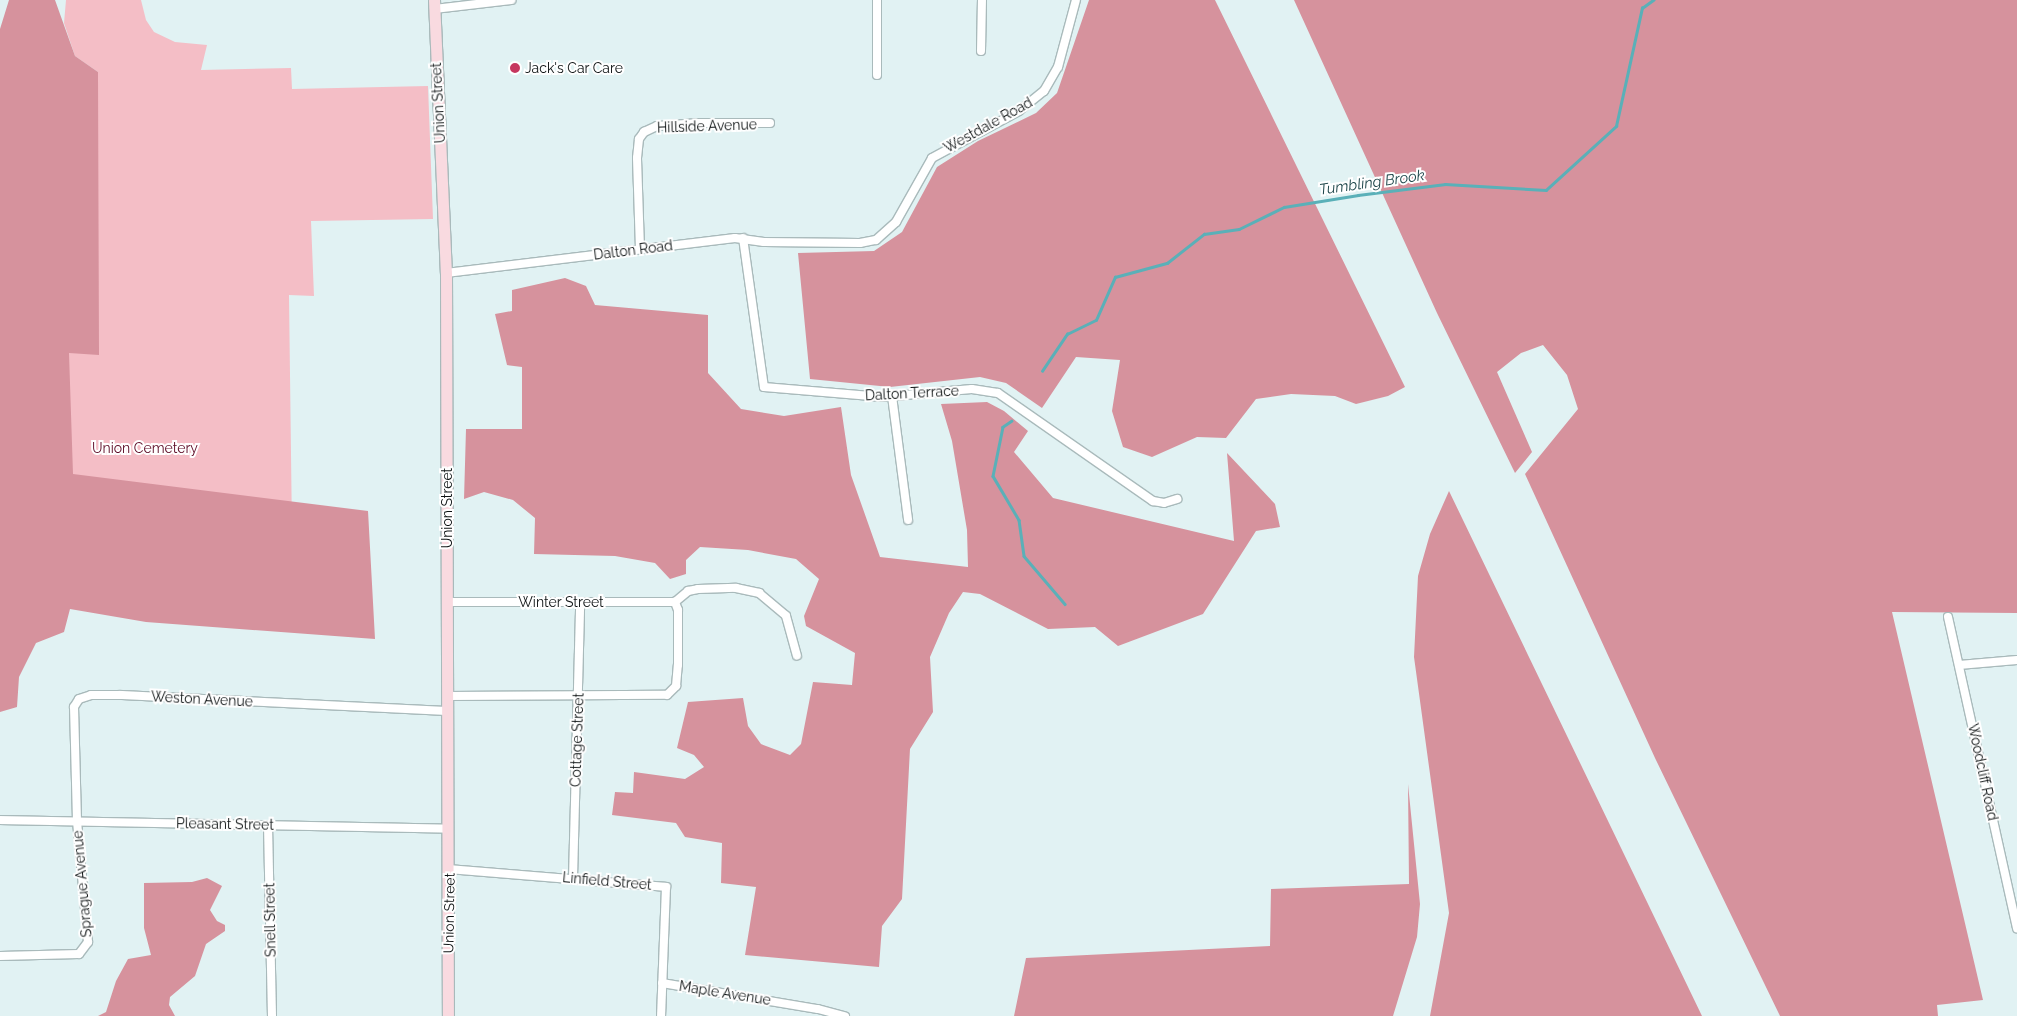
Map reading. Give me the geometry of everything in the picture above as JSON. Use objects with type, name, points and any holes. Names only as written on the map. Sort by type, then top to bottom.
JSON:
[{"type":"main road","name":"Union Street","points":[[434,5],[446,273],[449,829],[448,1016]]},
{"type":"street","points":[[434,5],[511,0]]},
{"type":"street","points":[[877,0],[877,75]]},
{"type":"street","points":[[981,50],[982,0]]},
{"type":"street","name":"Westdale Road","points":[[819,243],[866,242],[886,234],[896,222],[932,158],[1019,111],[1039,96],[1058,67],[1076,0]]},
{"type":"street","name":"Hillside Avenue","points":[[640,249],[637,158],[639,139],[644,132],[657,126],[696,123],[770,123]]},
{"type":"street","name":"Dalton Road","points":[[446,273],[744,238],[764,242],[819,243]]},
{"type":"street","name":"Dalton Terrace","points":[[744,238],[764,387],[892,396],[972,389],[998,393],[1153,502],[1164,504],[1177,499]]},
{"type":"street","points":[[892,396],[908,520]]},
{"type":"street","points":[[448,696],[657,696],[672,693],[676,686],[678,665],[678,610],[674,602],[688,591],[698,589],[736,588],[759,593],[786,616],[797,656]]},
{"type":"street","name":"Winter Street","points":[[448,602],[674,602]]},
{"type":"street","name":"Cottage Street","points":[[573,878],[580,602]]},
{"type":"street","name":"Woodcliff Road","points":[[1948,617],[2017,928]]},
{"type":"street","points":[[1959,665],[2017,660]]},
{"type":"street","name":"Weston Avenue","points":[[77,822],[74,708],[79,699],[91,695],[448,711]]},
{"type":"street","name":"Pleasant Street","points":[[0,820],[449,829]]},
{"type":"street","name":"Sprague Avenue","points":[[0,956],[69,955],[85,950],[88,942],[77,822]]},
{"type":"street","name":"Snell Street","points":[[268,825],[272,1016]]},
{"type":"street","name":"Linfield Street","points":[[449,869],[666,887],[661,1016]]},
{"type":"street","name":"Maple Avenue","points":[[662,983],[845,1016]]},
{"type":"green space","name":"Union Cemetery","points":[[66,0],[141,0],[146,20],[154,32],[175,42],[207,45],[201,70],[291,68],[292,89],[428,86],[433,219],[311,221],[314,296],[289,295],[293,611],[0,600],[0,273],[98,72],[75,56],[64,23]]},
{"type":"shaded area","points":[[9,0],[55,0],[75,56],[98,72],[99,355],[69,353],[73,474],[368,511],[375,639],[146,622],[70,609],[64,632],[36,643],[19,677],[17,707],[0,712],[0,29]]},
{"type":"shaded area","points":[[1089,0],[1215,0],[1405,387],[1388,396],[1356,404],[1335,396],[1291,394],[1256,399],[1226,438],[1197,437],[1152,457],[1123,447],[1112,411],[1120,360],[1076,357],[1042,408],[1006,383],[980,377],[890,387],[810,379],[798,253],[874,251],[902,232],[937,167],[978,141],[1036,113],[1057,93]]},
{"type":"shaded area","points":[[1294,0],[2017,0],[2017,613],[1892,612],[1983,1000],[1937,1005],[1938,1016],[1780,1016],[1655,758],[1525,474],[1578,409],[1567,375],[1543,345],[1521,353],[1497,372],[1532,452],[1515,473],[1437,313]]},
{"type":"shaded area","points":[[565,278],[586,286],[595,305],[708,315],[708,373],[741,409],[784,416],[841,407],[851,475],[880,557],[968,567],[967,530],[952,441],[941,404],[987,402],[1004,411],[1028,431],[1014,452],[1053,498],[1234,541],[1227,453],[1275,504],[1280,527],[1256,531],[1203,614],[1118,646],[1095,627],[1048,629],[980,594],[963,592],[949,613],[930,657],[933,712],[910,749],[902,899],[882,926],[879,967],[745,955],[756,887],[721,883],[722,843],[685,837],[676,823],[612,815],[615,792],[633,793],[634,772],[685,779],[704,767],[694,755],[677,748],[688,702],[743,698],[748,726],[761,744],[790,755],[801,744],[813,682],[852,685],[855,653],[806,626],[804,616],[819,579],[796,559],[748,550],[700,547],[686,560],[686,574],[670,579],[655,563],[615,556],[534,554],[535,518],[513,500],[484,492],[464,499],[466,429],[522,429],[522,367],[507,365],[495,314],[512,311],[512,290]]},
{"type":"shaded area","points":[[1449,491],[1702,1016],[1430,1016],[1449,913],[1414,657],[1418,576],[1430,534]]},
{"type":"shaded area","points":[[1408,784],[1420,904],[1417,937],[1393,1016],[1014,1016],[1026,958],[1270,946],[1271,889],[1409,884]]},
{"type":"shaded area","points":[[207,878],[222,886],[210,910],[217,921],[225,925],[225,931],[206,944],[195,976],[170,997],[169,1005],[175,1016],[98,1016],[106,1012],[116,981],[128,959],[151,955],[144,928],[144,883],[192,882]]},
{"type":"waterway","name":"Tumbling Brook","points":[[1042,371],[1067,334],[1096,320],[1115,277],[1167,263],[1204,234],[1239,229],[1284,207],[1358,195],[1445,184],[1546,190],[1616,126],[1642,8],[1653,0]]},
{"type":"waterway","name":"Tumbling Brook","points":[[1012,421],[1003,427],[993,476],[1019,520],[1024,556],[1065,604]]},
{"type":"place","name":"Jack's Car Care","points":[[515,68]]}]
